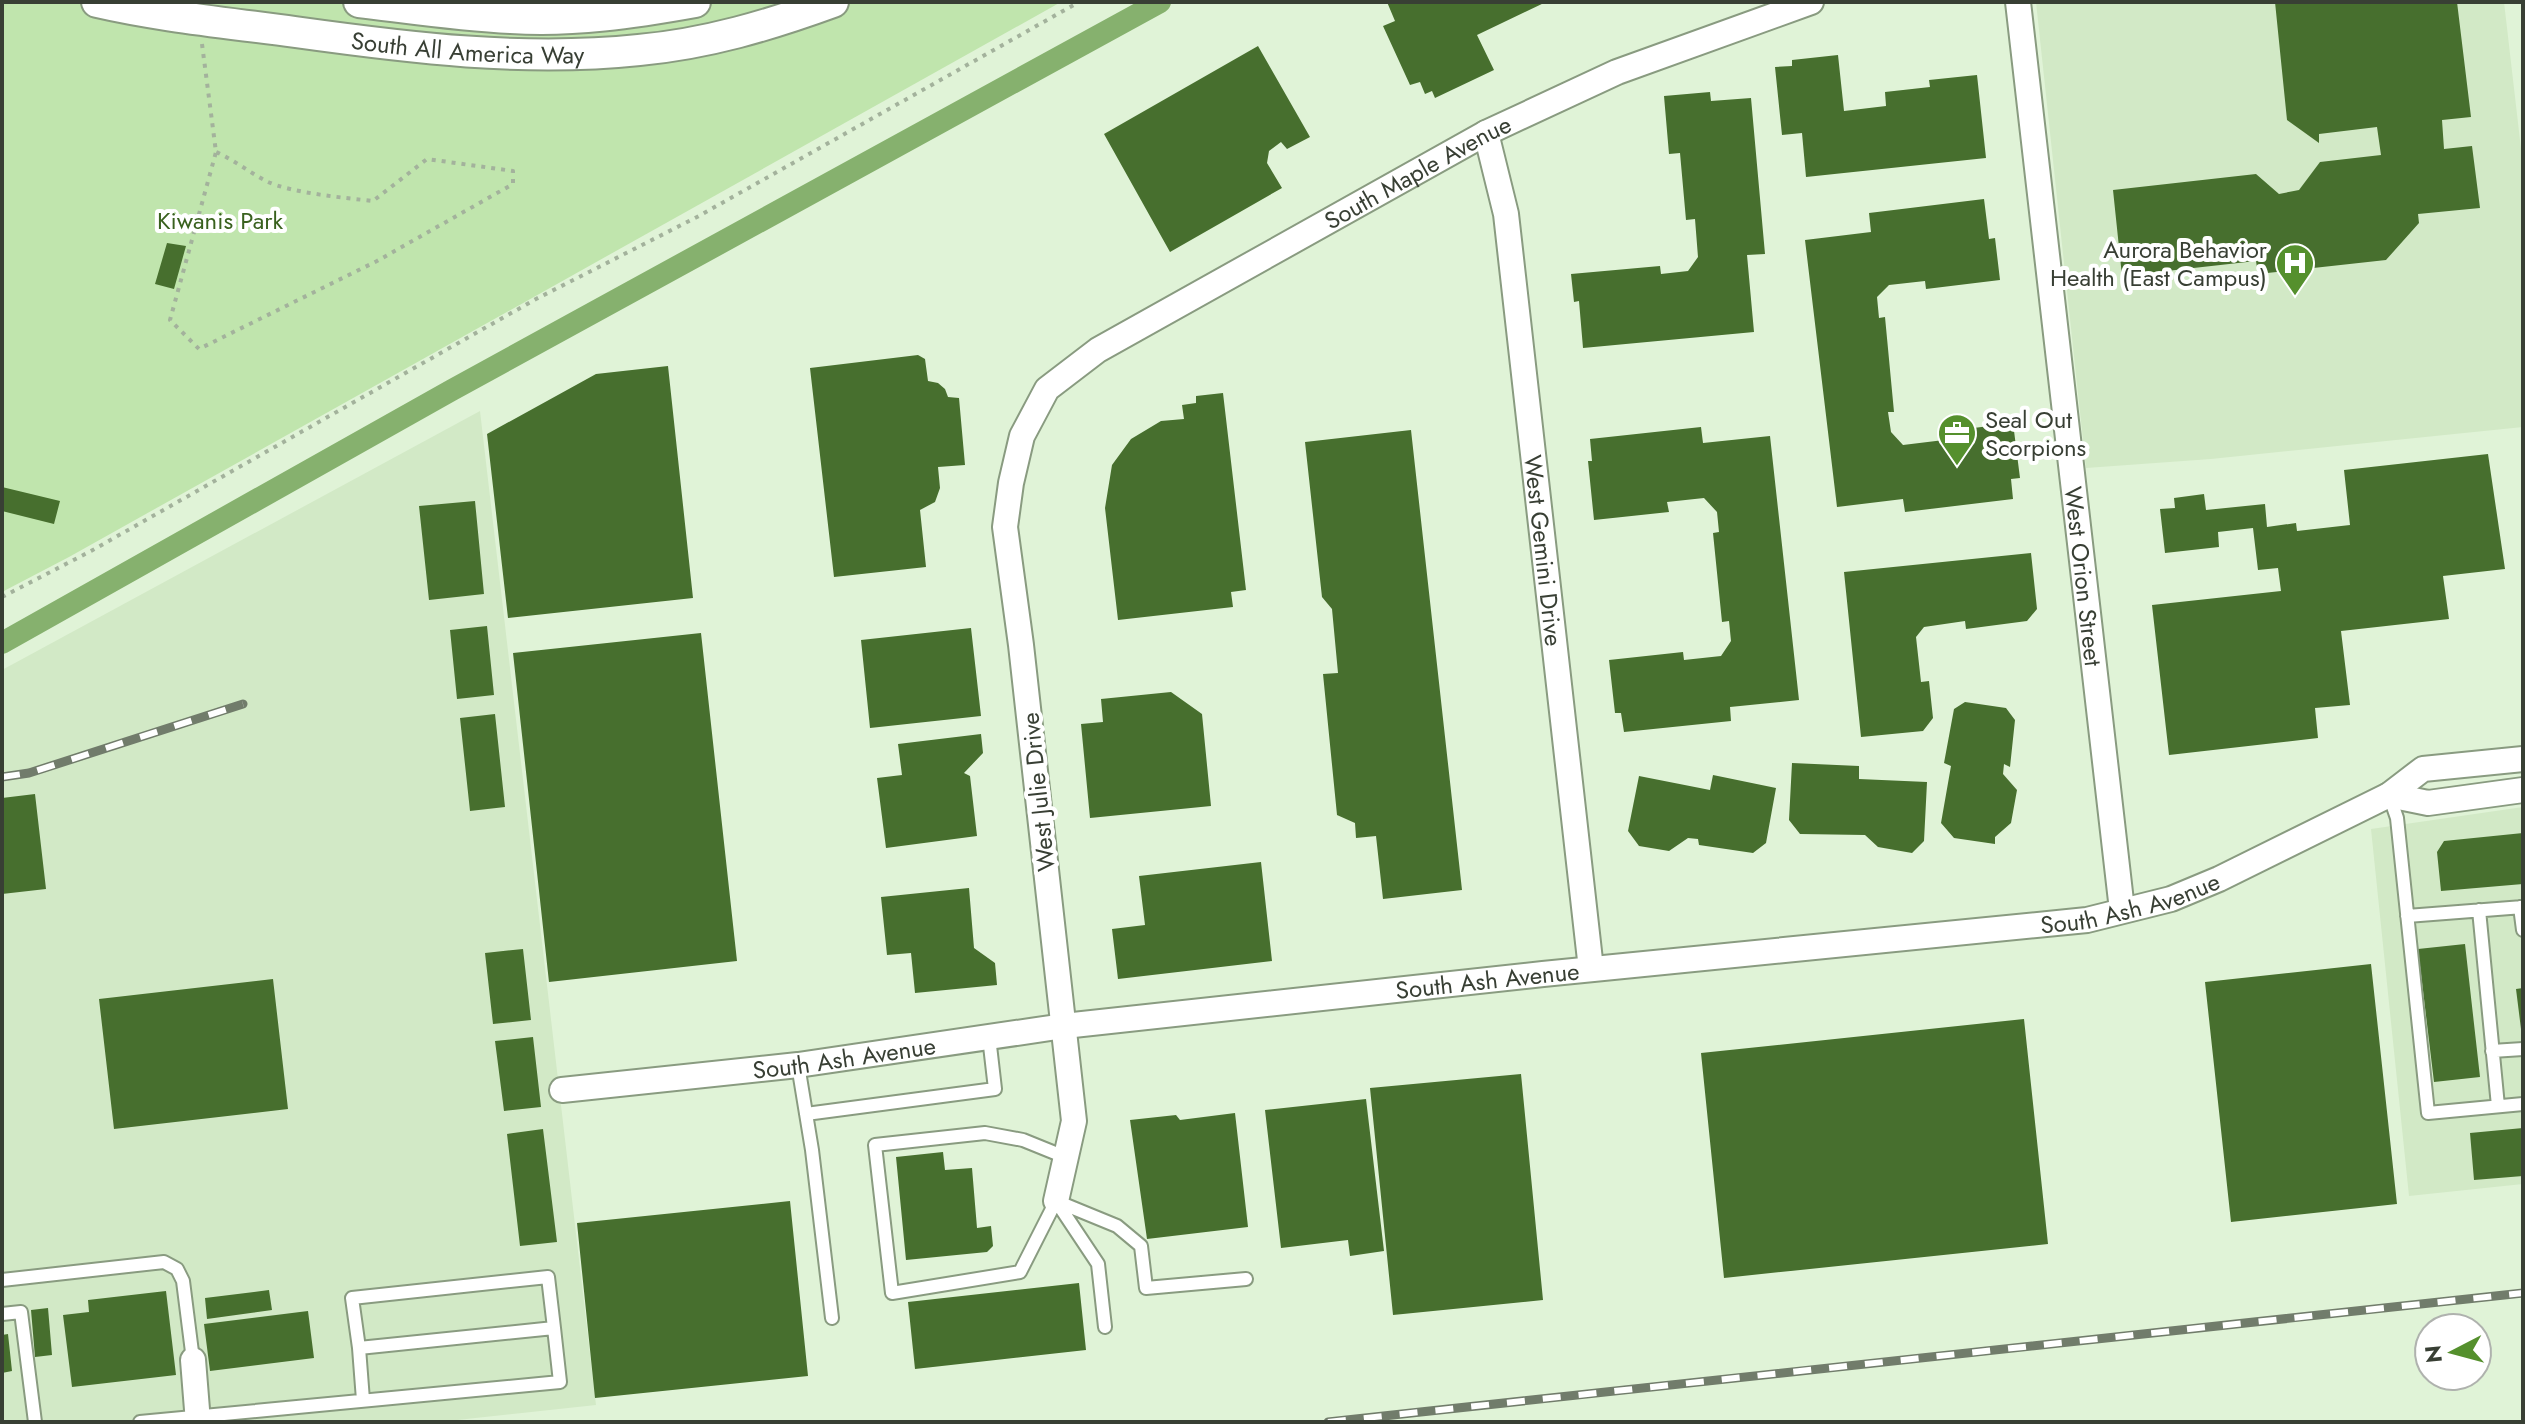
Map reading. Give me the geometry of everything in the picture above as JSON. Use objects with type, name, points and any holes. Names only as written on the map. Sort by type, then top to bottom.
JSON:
[{"type":"street","name":"South All America Way","points":[[97,2],[171,16],[329,37],[478,54],[546,55],[640,50],[700,41],[763,27],[833,2]]},
{"type":"street","name":"South All America Way","points":[[359,2],[548,19],[620,14],[695,2]]},
{"type":"street","name":"South Maple Avenue","points":[[1047,389],[1098,350],[1486,133],[1617,72],[1811,2]]},
{"type":"street","name":"West Orion Street","points":[[2018,2],[2122,910]]},
{"type":"street","name":"West Gemini Drive","points":[[1486,133],[1506,214],[1591,969]]},
{"type":"street","name":"West Julie Drive","points":[[1047,389],[1022,436],[1005,527],[1074,1121],[1056,1201]]},
{"type":"street","name":"South Ash Avenue","points":[[562,1090],[798,1065],[1064,1026],[2087,920],[2171,899],[2219,879],[2389,795],[2423,769],[2523,759]]},
{"type":"street","points":[[2389,795],[2428,803],[2523,790]]},
{"type":"street","points":[[193,1360],[198,1419]]},
{"type":"lane","points":[[2389,795],[2397,818],[2428,1113],[2523,1104]]},
{"type":"lane","points":[[2407,916],[2522,907],[2523,930]]},
{"type":"lane","points":[[2479,910],[2498,1106]]},
{"type":"lane","points":[[806,1114],[995,1089],[989,1037]]},
{"type":"lane","points":[[2492,1051],[2523,1049]]},
{"type":"lane","points":[[798,1065],[832,1318]]},
{"type":"lane","points":[[1056,1201],[1020,1272],[892,1293],[875,1145],[985,1133],[1023,1140],[1065,1157]]},
{"type":"lane","points":[[1056,1201],[1117,1226],[1141,1246],[1146,1288],[1246,1279]]},
{"type":"lane","points":[[1056,1201],[1098,1264],[1105,1327]]},
{"type":"lane","points":[[2,1280],[164,1262],[177,1269],[183,1281],[193,1360]]},
{"type":"lane","points":[[140,1422],[198,1419],[560,1382],[548,1277],[352,1298],[363,1400]]},
{"type":"lane","points":[[2,1314],[21,1312],[35,1422]]},
{"type":"lane","points":[[359,1348],[554,1328]]},
{"type":"path","points":[[2,597],[91,551],[536,299],[697,217],[1079,2]]},
{"type":"path","points":[[201,38],[216,152],[170,320],[199,349],[377,261],[513,184],[515,179],[513,171],[427,159],[373,201],[326,196],[268,183],[216,152]]},
{"type":"shaded area","name":"Aurora Behavior Health (East Campus)","points":[[2036,2],[2504,2],[2523,166],[2523,427],[2211,459],[2086,468]]},
{"type":"shaded area","points":[[480,411],[596,1405],[439,1422],[2,1422],[2,670]]},
{"type":"shaded area","points":[[2523,807],[2523,1184],[2409,1196],[2371,829]]},
{"type":"green space","name":"Kiwanis Park","points":[[2,2],[1061,2],[2,592]]},
{"type":"building","points":[[1387,2],[1546,2],[1477,35],[1494,70],[1435,98],[1432,91],[1425,94],[1420,82],[1410,85],[1383,26],[1395,21]]},
{"type":"building","points":[[2275,2],[2457,2],[2471,117],[2442,120],[2444,149],[2472,146],[2480,208],[2418,214],[2419,223],[2386,260],[2258,274],[2256,261],[2122,276],[2113,190],[2256,174],[2279,194],[2299,190],[2320,162],[2381,155],[2377,127],[2319,134],[2319,143],[2287,120]]},
{"type":"building","points":[[1258,46],[1310,137],[1287,149],[1281,142],[1269,151],[1267,163],[1282,188],[1170,252],[1104,134]]},
{"type":"building","points":[[1838,55],[1844,111],[1886,106],[1885,92],[1930,87],[1929,80],[1977,75],[1986,158],[1806,177],[1802,133],[1782,135],[1775,67],[1792,66],[1792,60]]},
{"type":"building","points":[[1710,92],[1711,101],[1751,98],[1765,254],[1747,255],[1754,332],[1583,348],[1579,301],[1574,302],[1571,274],[1660,266],[1661,274],[1688,271],[1698,257],[1695,219],[1686,220],[1680,153],[1669,154],[1664,96]]},
{"type":"building","points":[[1984,199],[1989,239],[1995,238],[2000,280],[1926,289],[1925,281],[1889,285],[1877,297],[1879,318],[1885,317],[1894,412],[1888,412],[1891,432],[1903,445],[1944,440],[1942,432],[2013,423],[2020,478],[2011,479],[2013,499],[1905,512],[1903,499],[1837,507],[1805,240],[1871,232],[1869,213]]},
{"type":"building","points":[[167,243],[186,246],[174,289],[155,284]]},
{"type":"building","points":[[918,355],[925,359],[928,381],[938,383],[948,397],[959,398],[965,465],[938,467],[940,488],[935,502],[920,510],[926,567],[834,577],[810,368]]},
{"type":"building","points":[[668,366],[693,598],[508,618],[487,434],[596,374]]},
{"type":"building","points":[[1223,393],[1246,590],[1231,592],[1233,607],[1118,620],[1105,508],[1112,465],[1131,439],[1161,421],[1184,419],[1182,405],[1196,403],[1196,396]]},
{"type":"building","points":[[1701,427],[1703,443],[1770,436],[1799,700],[1730,707],[1731,721],[1624,732],[1621,713],[1615,713],[1609,660],[1683,652],[1684,660],[1721,656],[1731,641],[1729,621],[1722,622],[1713,533],[1719,532],[1717,512],[1704,498],[1667,502],[1669,512],[1594,520],[1588,461],[1592,461],[1590,439]]},
{"type":"building","points":[[1411,430],[1462,890],[1383,899],[1376,836],[1356,838],[1355,823],[1337,815],[1323,674],[1338,673],[1332,609],[1322,597],[1305,442]]},
{"type":"building","points":[[2488,454],[2505,569],[2443,576],[2449,619],[2341,631],[2350,705],[2315,708],[2318,738],[2169,755],[2152,605],[2281,591],[2278,568],[2258,570],[2253,528],[2218,532],[2219,547],[2165,553],[2160,509],[2175,508],[2174,498],[2204,494],[2206,510],[2265,504],[2267,527],[2296,523],[2297,531],[2350,525],[2344,470]]},
{"type":"building","points":[[2,487],[60,501],[54,524],[2,511]]},
{"type":"building","points":[[475,501],[484,594],[429,600],[419,506]]},
{"type":"building","points":[[2031,553],[2037,609],[2027,621],[1966,629],[1965,621],[1924,627],[1916,637],[1921,682],[1929,681],[1933,718],[1923,731],[1861,737],[1844,572]]},
{"type":"building","points":[[487,626],[494,695],[457,699],[450,630]]},
{"type":"building","points":[[971,628],[981,716],[870,728],[861,640]]},
{"type":"building","points":[[701,633],[737,961],[549,982],[513,653]]},
{"type":"building","points":[[1171,692],[1202,714],[1211,806],[1090,818],[1081,724],[1103,722],[1101,699]]},
{"type":"building","points":[[1965,702],[2006,708],[2015,720],[2010,767],[2004,764],[2003,774],[2017,790],[2011,823],[1995,837],[1995,844],[1954,838],[1941,823],[1951,766],[1944,763],[1954,709]]},
{"type":"building","points":[[495,714],[505,807],[470,811],[460,718]]},
{"type":"building","points":[[981,734],[983,753],[964,773],[970,776],[977,836],[886,848],[877,778],[902,775],[898,744]]},
{"type":"building","points":[[1792,763],[1859,766],[1859,779],[1927,782],[1924,841],[1912,853],[1878,847],[1865,835],[1800,834],[1789,820]]},
{"type":"building","points":[[1713,775],[1776,788],[1766,843],[1753,853],[1699,845],[1698,839],[1688,838],[1669,851],[1639,846],[1628,831],[1639,776],[1710,790]]},
{"type":"building","points":[[35,794],[46,889],[2,894],[2,798]]},
{"type":"building","points":[[2523,833],[2523,884],[2441,891],[2437,852],[2444,841]]},
{"type":"building","points":[[1261,862],[1272,961],[1118,979],[1112,929],[1145,925],[1139,876]]},
{"type":"building","points":[[969,888],[974,948],[995,963],[997,985],[915,993],[911,953],[887,955],[881,897]]},
{"type":"building","points":[[2465,944],[2480,1077],[2434,1082],[2418,949]]},
{"type":"building","points":[[523,949],[531,1020],[493,1024],[485,953]]},
{"type":"building","points":[[2371,964],[2397,1204],[2231,1222],[2205,982]]},
{"type":"building","points":[[273,979],[288,1109],[114,1129],[99,999]]},
{"type":"building","points":[[2523,988],[2523,1029],[2521,1029],[2516,989]]},
{"type":"building","points":[[2024,1019],[2048,1244],[1724,1278],[1701,1053]]},
{"type":"building","points":[[533,1037],[541,1107],[504,1111],[495,1041]]},
{"type":"building","points":[[1521,1074],[1543,1300],[1393,1315],[1370,1088]]},
{"type":"building","points":[[1366,1099],[1384,1251],[1350,1256],[1348,1240],[1281,1248],[1265,1110]]},
{"type":"building","points":[[1235,1113],[1248,1227],[1147,1239],[1130,1120],[1176,1115],[1180,1120]]},
{"type":"building","points":[[2523,1128],[2523,1176],[2474,1180],[2470,1133]]},
{"type":"building","points":[[543,1129],[557,1242],[520,1246],[507,1134]]},
{"type":"building","points":[[943,1152],[945,1170],[972,1168],[977,1228],[991,1226],[993,1246],[987,1252],[906,1260],[896,1157]]},
{"type":"building","points":[[790,1201],[808,1376],[595,1398],[577,1223]]},
{"type":"building","points":[[1079,1283],[1086,1350],[915,1369],[908,1302]]},
{"type":"building","points":[[269,1290],[272,1310],[207,1319],[205,1298]]},
{"type":"building","points":[[166,1291],[176,1375],[72,1387],[63,1315],[89,1312],[88,1300]]},
{"type":"building","points":[[48,1308],[52,1355],[35,1357],[31,1310]]},
{"type":"building","points":[[308,1311],[314,1358],[210,1371],[204,1324]]},
{"type":"building","points":[[8,1334],[12,1371],[2,1373],[2,1335]]},
{"type":"waterway","points":[[2,643],[452,390],[1160,2]]},
{"type":"railway","points":[[2,777],[29,773],[243,704]]},
{"type":"railway","points":[[1328,1422],[2523,1293]]},
{"type":"place","name":"Aurora Behavior Health (East Campus)","points":[[2295,297]]},
{"type":"place","name":"Seal Out Scorpions","points":[[1957,467]]}]
